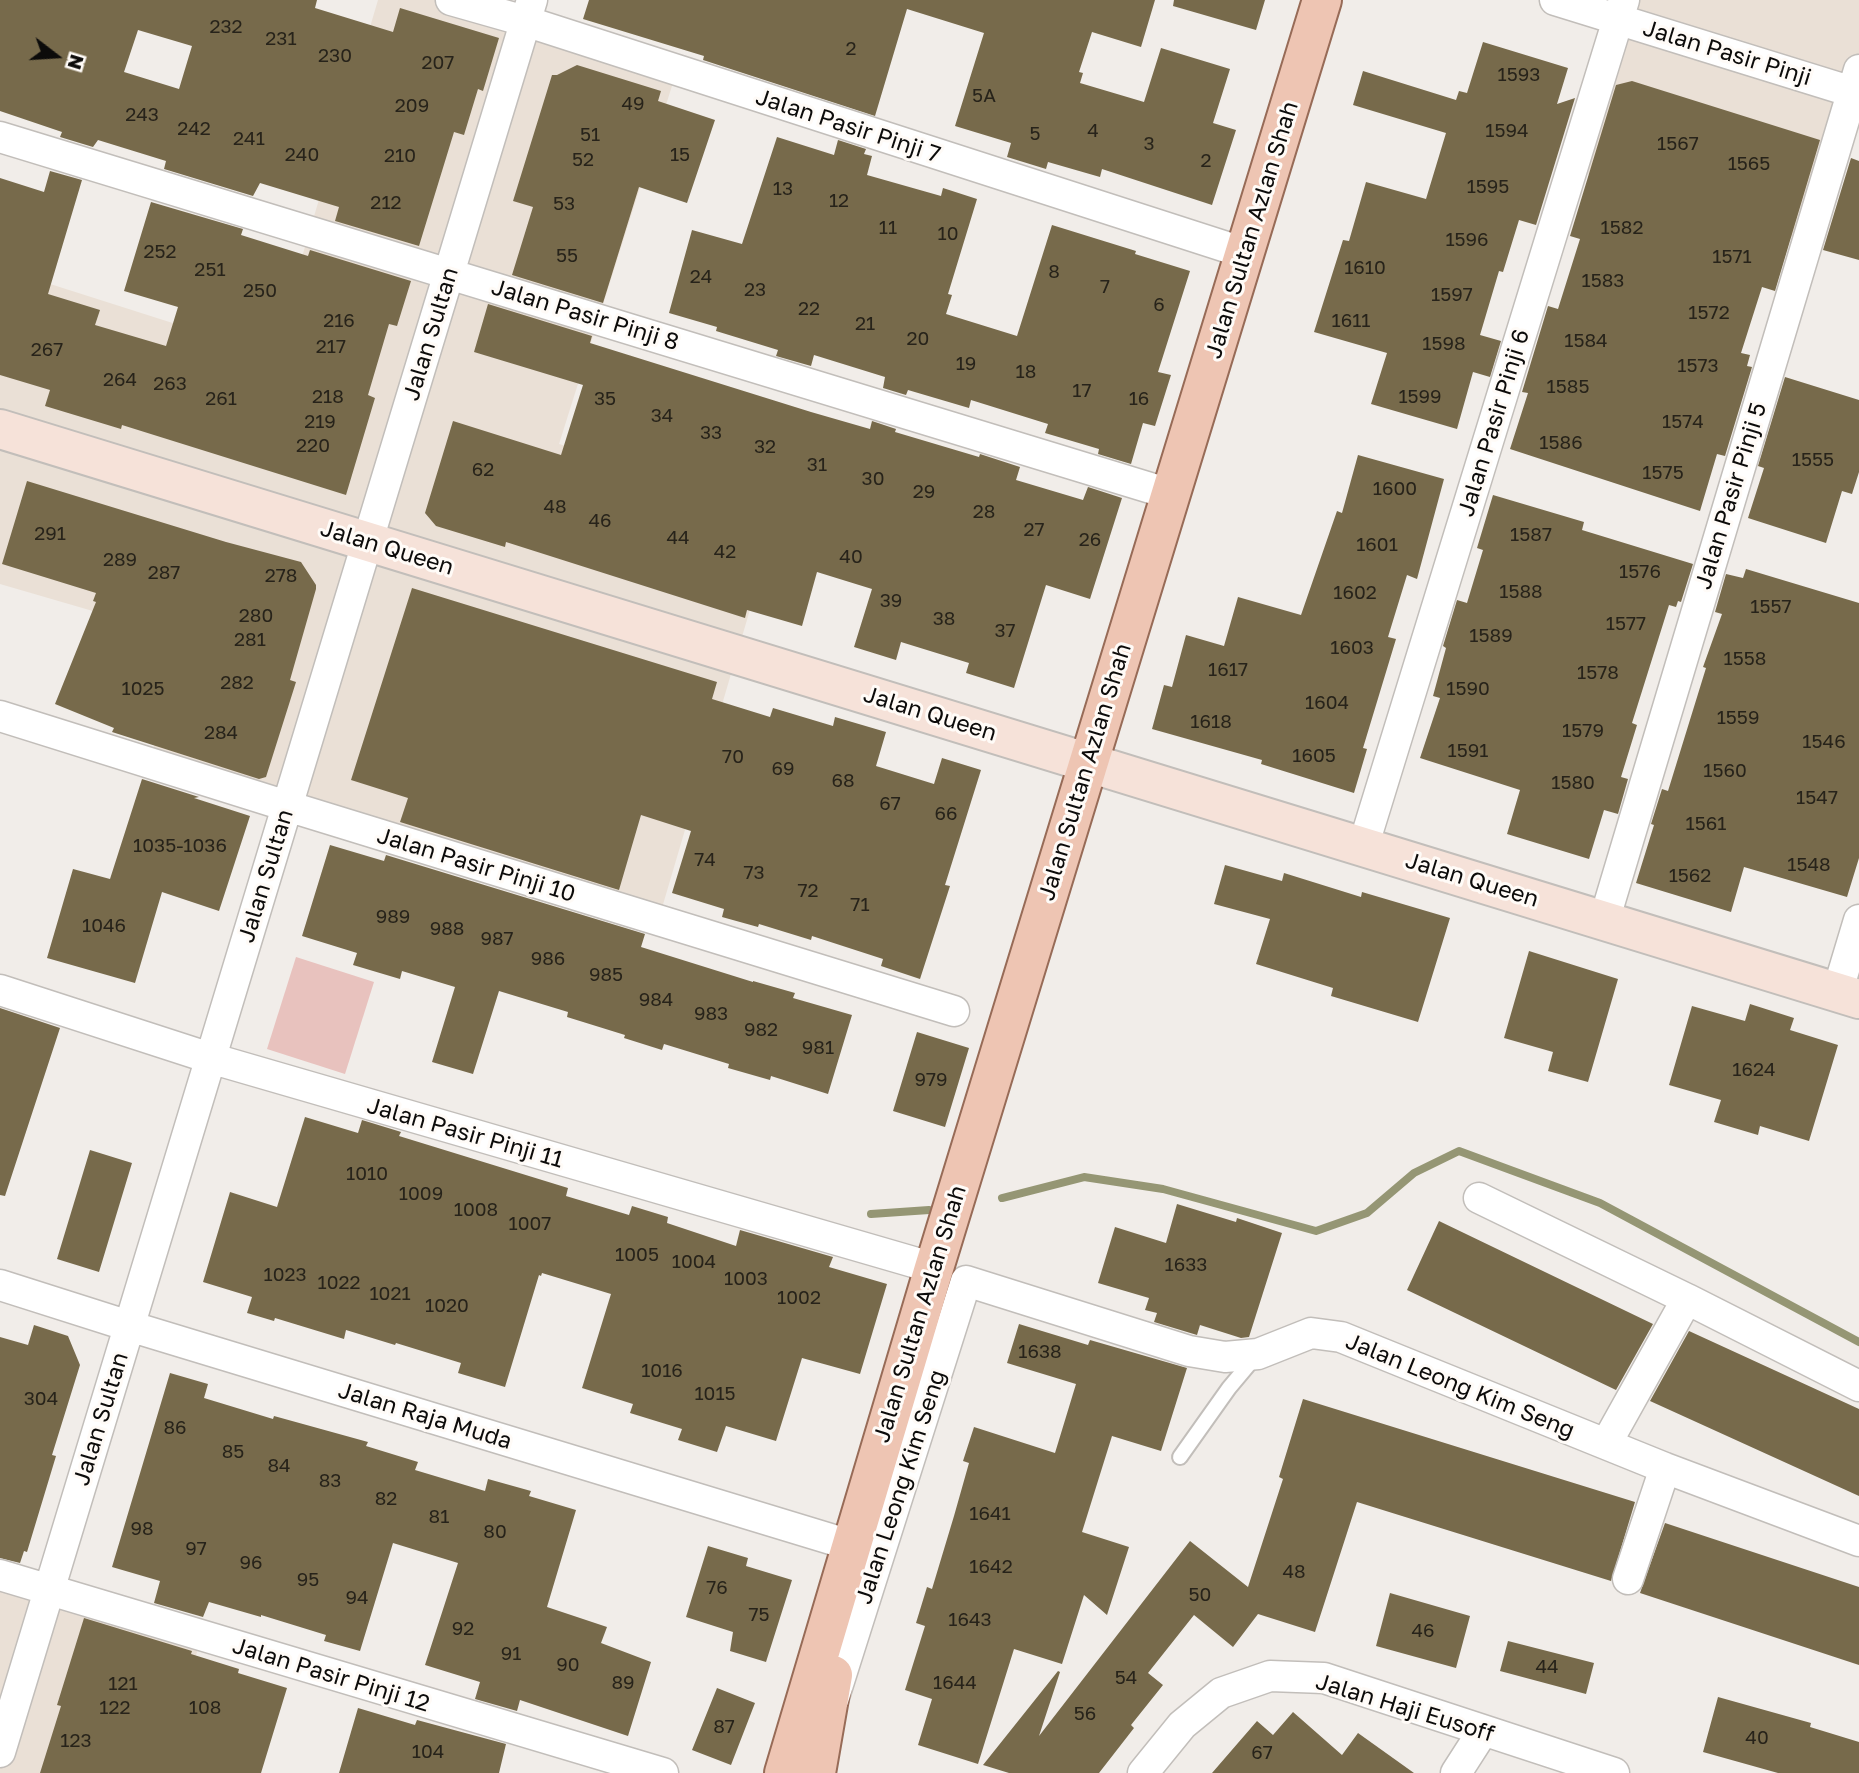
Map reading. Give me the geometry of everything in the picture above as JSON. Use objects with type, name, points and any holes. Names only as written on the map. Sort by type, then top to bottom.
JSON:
[{"type":"main road","name":"Jalan Sultan Azlan Shah","points":[[816,1773],[865,1549],[933,1268],[1322,0]]},
{"type":"main road","name":"Jalan Queen","points":[[0,429],[1848,996]]},
{"type":"main road","name":"Jalan Sultan Azlan Shah","points":[[784,1773],[865,1549]]},
{"type":"street","name":"Jalan Pasir Pinji 7","points":[[451,0],[528,11],[1245,253]]},
{"type":"street","name":"Jalan Pasir Pinji","points":[[1555,0],[1621,10],[1857,85]]},
{"type":"street","name":"Jalan Pasir Pinji 6","points":[[1363,847],[1621,10]]},
{"type":"street","name":"Jalan Sultan","points":[[0,1752],[528,11]]},
{"type":"street","name":"Jalan Pasir Pinji 5","points":[[1604,921],[1857,85]]},
{"type":"street","name":"Jalan Pasir Pinji 8","points":[[0,137],[1170,494]]},
{"type":"street","name":"Jalan Pasir Pinji 10","points":[[0,716],[954,1011]]},
{"type":"street","points":[[1848,996],[1859,920]]},
{"type":"street","name":"Jalan Pasir Pinji 11","points":[[0,989],[211,1058],[933,1268]]},
{"type":"street","points":[[1479,1198],[1859,1386]]},
{"type":"street","name":"Jalan Leong Kim Seng","points":[[865,1549],[966,1281],[1189,1351],[1225,1357],[1258,1353],[1311,1333],[1341,1337],[1665,1468],[1859,1541]]},
{"type":"street","name":"Jalan Raja Muda","points":[[0,1285],[865,1549]]},
{"type":"street","points":[[1606,1444],[1687,1299]]},
{"type":"street","points":[[1628,1579],[1665,1468]]},
{"type":"street","name":"Jalan Pasir Pinji 12","points":[[0,1575],[663,1773]]},
{"type":"street","name":"Jalan Haji Eusoff","points":[[1143,1773],[1182,1725],[1221,1693],[1270,1676],[1324,1678],[1614,1773]]},
{"type":"street","points":[[1455,1773],[1483,1731]]},
{"type":"lane","points":[[1180,1457],[1222,1397],[1258,1353]]},
{"type":"shaded area","points":[[378,0],[456,0],[677,70],[559,444],[780,508],[659,918],[148,764],[189,639],[0,584],[0,268],[273,355]]},
{"type":"shaded area","points":[[1626,0],[1859,0],[1859,63],[1804,241],[1574,170]]},
{"type":"shaded area","points":[[296,957],[374,982],[345,1074],[267,1049]]},
{"type":"shaded area","points":[[0,1571],[202,1637],[157,1773],[0,1773]]},
{"type":"building","points":[[0,0],[317,0],[315,8],[393,32],[400,8],[499,38],[483,91],[478,89],[464,135],[454,132],[419,246],[335,221],[339,207],[260,183],[253,196],[164,169],[166,161],[98,140],[93,147],[60,137],[62,132],[0,111]],"holes":[[[138,30],[192,46],[179,89],[124,72]]]},
{"type":"building","points":[[589,0],[1155,0],[1141,47],[1092,32],[1079,72],[1083,73],[1080,83],[1144,102],[1161,48],[1230,69],[1213,123],[1236,130],[1212,205],[1102,169],[1100,177],[1048,162],[1046,169],[1007,157],[1011,143],[955,126],[984,33],[907,9],[875,116],[703,60],[704,56],[583,19]]},
{"type":"building","points":[[1174,0],[1265,0],[1256,30],[1173,6]]},
{"type":"building","points":[[1483,42],[1568,68],[1557,104],[1575,98],[1536,225],[1519,220],[1503,272],[1499,271],[1480,335],[1501,341],[1490,377],[1473,372],[1457,429],[1371,404],[1387,353],[1314,332],[1343,240],[1349,241],[1366,182],[1426,199],[1446,133],[1353,105],[1363,71],[1456,100],[1459,91],[1467,93]]},
{"type":"building","points":[[577,65],[661,91],[658,101],[715,120],[687,203],[639,187],[603,303],[512,275],[533,207],[513,201],[552,75]]},
{"type":"building","points":[[1632,81],[1820,140],[1775,291],[1762,287],[1741,353],[1750,355],[1747,366],[1752,367],[1725,456],[1717,454],[1700,511],[1510,449],[1528,393],[1522,392],[1548,306],[1558,309],[1580,239],[1570,236],[1616,85]]},
{"type":"building","points":[[777,137],[834,155],[838,140],[866,149],[864,154],[872,156],[867,175],[941,196],[943,188],[977,199],[948,294],[952,295],[946,314],[1017,336],[1052,225],[1190,271],[1158,372],[1171,375],[1155,426],[1143,423],[1131,464],[1098,454],[1099,449],[1045,433],[1048,424],[971,400],[969,408],[908,390],[906,395],[883,388],[885,377],[814,355],[811,366],[776,356],[778,350],[716,331],[717,327],[669,313],[692,230],[742,244]]},
{"type":"building","points":[[1851,158],[1859,161],[1859,260],[1823,250]]},
{"type":"building","points":[[50,171],[82,180],[48,294],[100,310],[95,325],[166,346],[178,307],[124,291],[151,202],[243,229],[241,235],[308,256],[310,250],[411,281],[397,326],[389,324],[368,395],[375,398],[346,495],[122,425],[121,429],[45,406],[50,390],[0,375],[0,178],[44,192]]},
{"type":"building","points":[[488,304],[592,336],[590,343],[811,412],[870,429],[872,421],[896,429],[895,432],[1020,467],[1016,480],[1083,500],[1088,487],[1122,498],[1090,599],[1046,585],[1014,688],[966,673],[969,663],[901,642],[896,660],[854,647],[872,589],[817,572],[802,626],[747,610],[745,618],[506,542],[505,547],[436,526],[425,513],[453,421],[561,455],[583,385],[474,352]]},
{"type":"building","points":[[1785,377],[1859,400],[1859,472],[1852,494],[1842,491],[1826,543],[1748,518],[1764,468],[1758,466]]},
{"type":"building","points":[[1358,455],[1444,479],[1417,579],[1407,575],[1388,637],[1396,639],[1363,748],[1367,749],[1354,793],[1261,764],[1262,760],[1152,729],[1164,685],[1172,687],[1186,635],[1224,646],[1238,597],[1301,615],[1337,511],[1342,513]]},
{"type":"building","points":[[27,481],[301,562],[316,589],[290,680],[296,682],[266,777],[259,779],[112,732],[114,728],[55,704],[96,602],[93,601],[96,593],[2,564]]},
{"type":"building","points":[[1493,495],[1584,522],[1582,530],[1693,564],[1681,602],[1678,601],[1676,607],[1669,605],[1632,723],[1637,725],[1621,777],[1628,779],[1618,814],[1604,810],[1589,859],[1507,834],[1520,790],[1420,758],[1440,698],[1433,696],[1446,648],[1443,646],[1457,600],[1467,603],[1483,550],[1477,548]]},
{"type":"building","points":[[1746,569],[1859,603],[1859,858],[1847,897],[1744,867],[1731,912],[1636,883],[1662,789],[1668,791],[1706,668],[1703,667],[1722,614],[1715,612],[1726,574],[1743,578]]},
{"type":"building","points":[[412,588],[717,682],[712,699],[770,717],[773,708],[833,726],[835,717],[886,732],[876,766],[934,784],[942,758],[981,770],[945,885],[950,886],[920,979],[881,966],[883,959],[812,936],[811,940],[759,924],[758,927],[722,917],[724,909],[672,893],[691,831],[641,815],[619,890],[400,822],[408,798],[351,780]]},
{"type":"building","points":[[142,779],[250,816],[219,911],[162,892],[135,983],[47,958],[73,869],[110,879]]},
{"type":"building","points":[[330,845],[384,861],[386,855],[645,934],[641,947],[795,993],[793,998],[852,1015],[828,1094],[771,1076],[770,1080],[728,1068],[729,1064],[664,1044],[662,1050],[567,1017],[568,1012],[499,991],[473,1074],[432,1062],[455,987],[402,971],[400,979],[353,965],[357,953],[302,936]]},
{"type":"building","points":[[1225,865],[1282,881],[1284,873],[1361,897],[1362,892],[1450,918],[1418,1022],[1331,996],[1333,988],[1256,964],[1270,919],[1214,904]]},
{"type":"building","points":[[1529,951],[1618,979],[1588,1082],[1548,1071],[1553,1052],[1504,1038]]},
{"type":"building","points":[[1750,1004],[1794,1018],[1790,1030],[1838,1045],[1809,1141],[1760,1126],[1758,1135],[1714,1122],[1721,1100],[1669,1085],[1692,1006],[1745,1021]]},
{"type":"building","points":[[0,1008],[60,1028],[5,1196],[0,1195]]},
{"type":"building","points":[[917,1032],[969,1048],[945,1127],[893,1111]]},
{"type":"building","points":[[305,1117],[358,1133],[362,1120],[401,1132],[399,1136],[568,1188],[566,1196],[629,1215],[632,1206],[668,1217],[667,1223],[736,1246],[740,1230],[833,1257],[829,1267],[887,1284],[860,1374],[802,1358],[776,1441],[726,1426],[717,1452],[678,1440],[682,1429],[630,1413],[633,1404],[582,1388],[611,1294],[542,1273],[539,1275],[505,1387],[458,1373],[461,1363],[396,1343],[395,1345],[346,1330],[344,1339],[275,1318],[274,1321],[247,1313],[252,1297],[203,1282],[230,1192],[277,1207]]},
{"type":"building","points":[[90,1150],[132,1163],[99,1272],[57,1259]]},
{"type":"building","points":[[1177,1204],[1236,1222],[1237,1218],[1282,1233],[1249,1337],[1241,1338],[1200,1325],[1197,1335],[1154,1322],[1157,1313],[1145,1310],[1149,1298],[1098,1283],[1115,1227],[1166,1243]]},
{"type":"building","points":[[1439,1221],[1653,1324],[1616,1390],[1407,1290]]},
{"type":"building","points":[[1019,1324],[1088,1345],[1090,1340],[1187,1368],[1161,1451],[1112,1436],[1082,1532],[1129,1547],[1107,1615],[1084,1595],[1062,1664],[1014,1649],[978,1764],[918,1745],[932,1699],[905,1690],[925,1626],[916,1623],[927,1587],[932,1589],[954,1516],[969,1463],[963,1461],[974,1427],[1055,1453],[1076,1384],[1007,1363]]},
{"type":"building","points":[[34,1325],[68,1336],[80,1365],[52,1455],[56,1456],[27,1552],[24,1551],[20,1563],[0,1558],[0,1337],[28,1345]]},
{"type":"building","points":[[1689,1331],[1859,1409],[1859,1496],[1650,1401]]},
{"type":"building","points":[[170,1373],[208,1384],[204,1398],[273,1419],[274,1416],[368,1442],[366,1446],[418,1462],[415,1470],[485,1491],[488,1479],[531,1491],[529,1496],[576,1510],[547,1607],[607,1627],[601,1643],[651,1662],[628,1736],[520,1700],[517,1711],[475,1699],[480,1682],[425,1665],[458,1563],[393,1543],[360,1651],[324,1641],[326,1635],[209,1602],[203,1617],[154,1603],[160,1581],[112,1567]]},
{"type":"building","points":[[1303,1399],[1635,1502],[1611,1581],[1357,1502],[1315,1632],[1258,1614],[1233,1647],[1194,1615],[1148,1673],[1163,1685],[1131,1725],[1134,1728],[1099,1773],[1009,1773],[983,1765],[1058,1671],[1060,1672],[1039,1736],[1190,1541],[1248,1587],[1283,1479],[1279,1477]]},
{"type":"building","points":[[1665,1523],[1859,1587],[1859,1665],[1640,1593]]},
{"type":"building","points":[[708,1546],[748,1558],[746,1566],[792,1580],[766,1662],[730,1651],[733,1632],[686,1617]]},
{"type":"building","points":[[1390,1593],[1470,1616],[1456,1668],[1376,1646]]},
{"type":"building","points":[[84,1618],[192,1651],[191,1654],[239,1669],[238,1673],[287,1688],[261,1773],[40,1773],[61,1706],[57,1705]]},
{"type":"building","points":[[1508,1641],[1594,1663],[1586,1694],[1500,1671]]},
{"type":"building","points":[[717,1688],[755,1703],[731,1765],[692,1750]]},
{"type":"building","points":[[1718,1697],[1811,1723],[1810,1727],[1859,1742],[1859,1773],[1778,1773],[1703,1752]]},
{"type":"building","points":[[358,1708],[415,1725],[417,1720],[506,1744],[499,1773],[339,1773]]},
{"type":"building","points":[[1293,1712],[1342,1755],[1358,1733],[1414,1773],[1212,1773],[1257,1721],[1273,1735]]},
{"type":"waterway","points":[[1002,1198],[1084,1177],[1163,1189],[1316,1231],[1367,1213],[1414,1173],[1459,1151],[1600,1203],[1859,1342]]},
{"type":"waterway","points":[[871,1214],[929,1210]]}]
